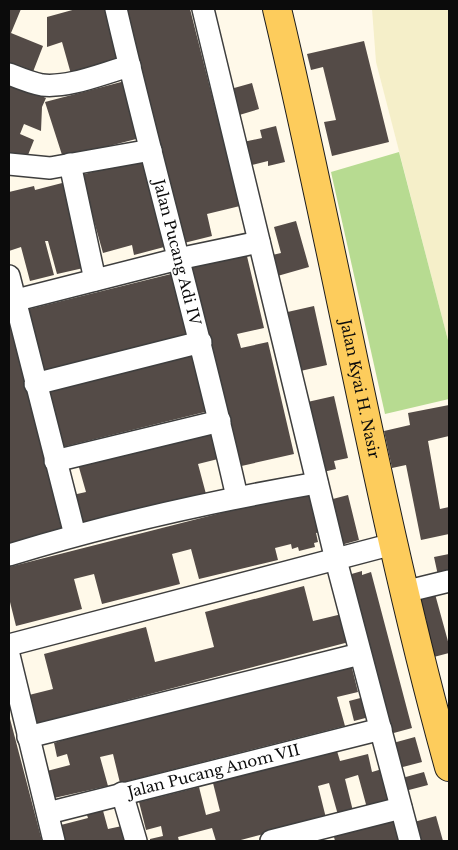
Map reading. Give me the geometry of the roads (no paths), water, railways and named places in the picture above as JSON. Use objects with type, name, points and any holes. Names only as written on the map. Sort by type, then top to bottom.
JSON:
[{"type":"main road","name":"Jalan Kyai H. Nasir","points":[[276,9],[306,133],[393,544],[449,767]]},
{"type":"street","name":"Jalan Pucang Adi IV","points":[[116,9],[178,259],[201,342],[237,497]]},
{"type":"street","points":[[203,9],[336,560],[410,841]]},
{"type":"street","points":[[9,74],[34,83],[51,85],[130,66]]},
{"type":"street","points":[[9,164],[50,168],[151,150]]},
{"type":"street","points":[[70,164],[95,280]]},
{"type":"street","points":[[12,301],[178,259],[259,242]]},
{"type":"street","points":[[9,276],[12,301],[75,535]]},
{"type":"street","points":[[35,384],[201,342]]},
{"type":"street","points":[[55,461],[220,421]]},
{"type":"street","points":[[9,555],[75,535],[237,497],[317,483]]},
{"type":"street","points":[[9,645],[393,544]]},
{"type":"street","points":[[404,592],[449,581]]},
{"type":"street","points":[[9,654],[54,841]]},
{"type":"street","points":[[28,736],[360,654]]},
{"type":"street","name":"Jalan Pucang Anom VII","points":[[48,813],[381,729]]},
{"type":"street","points":[[122,793],[136,841]]},
{"type":"street","points":[[271,841],[327,835],[401,808]]}]
